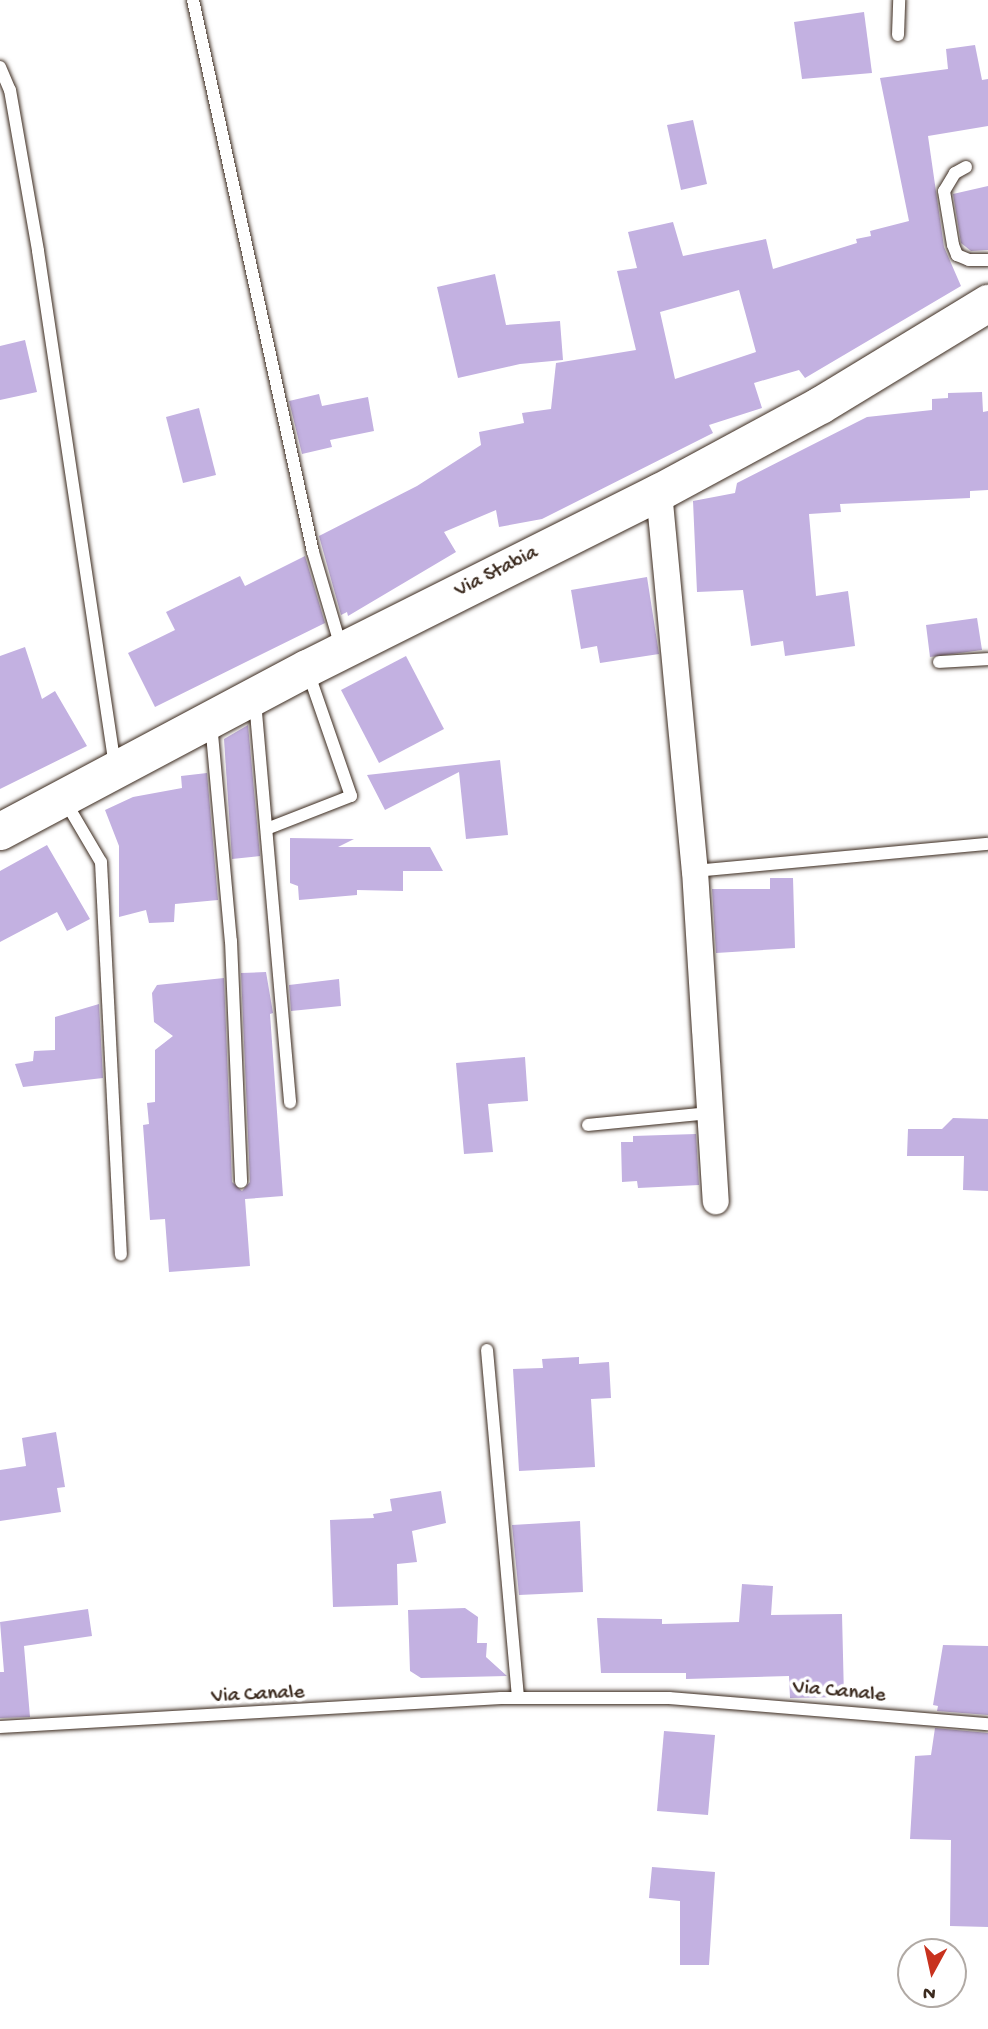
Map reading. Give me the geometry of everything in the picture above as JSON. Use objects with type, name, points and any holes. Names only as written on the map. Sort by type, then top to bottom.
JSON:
[{"type":"main road","name":"Via Stabia","points":[[0,831],[307,668],[659,492],[820,405],[988,303]]},
{"type":"street","points":[[659,492],[695,871],[716,1201]]},
{"type":"lane","points":[[193,0],[313,552],[342,651]]},
{"type":"lane","points":[[898,35],[899,0]]},
{"type":"lane","points":[[0,67],[10,90],[42,278],[116,770]]},
{"type":"lane","points":[[966,167],[955,173],[944,191],[953,245],[957,255],[969,260],[988,260]]},
{"type":"lane","points":[[939,662],[988,659]]},
{"type":"lane","points":[[269,828],[351,796],[307,668]]},
{"type":"lane","points":[[255,697],[269,828],[290,1102]]},
{"type":"lane","points":[[210,719],[230,928],[242,1181]]},
{"type":"lane","points":[[63,797],[101,862],[121,1254]]},
{"type":"lane","points":[[695,871],[988,844]]},
{"type":"lane","points":[[588,1125],[711,1113]]},
{"type":"lane","points":[[487,1350],[518,1698]]},
{"type":"lane","name":"Via Canale","points":[[0,1727],[518,1698],[669,1698],[988,1724]]},
{"type":"building","points":[[864,12],[872,73],[802,79],[794,22]]},
{"type":"building","points":[[975,45],[982,80],[988,79],[988,126],[928,136],[944,247],[961,286],[805,378],[799,370],[754,383],[762,408],[709,425],[713,433],[542,519],[499,527],[496,510],[444,532],[456,552],[348,616],[347,612],[341,615],[319,536],[417,486],[481,445],[479,432],[524,423],[522,413],[551,409],[556,363],[636,350],[617,271],[637,268],[628,232],[673,222],[683,256],[766,239],[773,269],[857,243],[856,239],[871,236],[870,231],[909,221],[880,78],[948,69],[946,49]],"holes":[[[739,290],[756,352],[675,379],[660,312]]]},
{"type":"building","points":[[693,120],[707,184],[681,190],[667,125]]},
{"type":"building","points":[[988,186],[988,250],[971,251],[961,243],[953,194]]},
{"type":"building","points":[[495,274],[506,325],[560,321],[563,360],[520,364],[458,378],[437,287]]},
{"type":"building","points":[[25,340],[37,392],[0,400],[0,346]]},
{"type":"building","points":[[982,392],[983,412],[988,411],[988,490],[970,491],[970,498],[840,504],[841,512],[809,514],[816,596],[848,591],[855,646],[785,656],[783,641],[751,646],[743,590],[697,592],[693,501],[735,493],[737,483],[867,417],[932,410],[932,399],[948,398],[948,393]]},
{"type":"building","points":[[319,394],[322,406],[368,397],[374,431],[330,440],[332,447],[302,454],[289,401]]},
{"type":"building","points":[[199,408],[216,475],[183,483],[166,417]]},
{"type":"building","points":[[305,556],[325,623],[155,707],[128,653],[175,630],[166,612],[240,576],[245,586]]},
{"type":"building","points":[[647,577],[659,654],[600,663],[597,646],[581,649],[571,590]]},
{"type":"building","points":[[977,618],[982,650],[930,657],[926,625]]},
{"type":"building","points":[[25,647],[42,699],[55,691],[87,746],[0,789],[0,656]]},
{"type":"building","points":[[406,656],[444,729],[379,763],[341,690]]},
{"type":"building","points":[[248,725],[260,856],[232,859],[224,739]]},
{"type":"building","points":[[500,760],[508,835],[466,839],[459,772],[385,810],[367,775]]},
{"type":"building","points":[[207,773],[218,900],[175,904],[174,922],[149,923],[146,910],[119,917],[119,846],[105,810],[133,797],[182,788],[181,776]]},
{"type":"building","points":[[290,838],[354,839],[338,847],[430,847],[443,871],[403,871],[403,891],[357,890],[357,895],[299,900],[298,886],[290,883]]},
{"type":"building","points":[[47,845],[90,919],[67,931],[57,912],[0,942],[0,871]]},
{"type":"building","points":[[770,878],[793,878],[795,948],[716,953],[712,889],[770,889]]},
{"type":"building","points":[[266,972],[273,1013],[270,1014],[283,1196],[245,1199],[250,1266],[169,1272],[165,1219],[150,1220],[143,1125],[149,1124],[147,1103],[155,1102],[155,1050],[173,1036],[154,1022],[152,993],[157,985],[224,978],[232,1182],[242,1191],[250,1182],[241,973]]},
{"type":"building","points":[[339,979],[341,1006],[291,1011],[289,985]]},
{"type":"building","points":[[99,1004],[103,1078],[23,1087],[15,1064],[33,1061],[34,1051],[55,1050],[55,1017]]},
{"type":"building","points":[[525,1057],[528,1101],[488,1104],[493,1152],[464,1154],[456,1063]]},
{"type":"building","points":[[953,1118],[988,1119],[988,1191],[963,1190],[964,1156],[907,1156],[908,1129],[942,1129]]},
{"type":"building","points":[[696,1134],[699,1185],[638,1188],[637,1181],[622,1182],[621,1142],[633,1142],[633,1136]]},
{"type":"building","points":[[579,1357],[579,1364],[609,1362],[611,1398],[591,1399],[595,1467],[519,1471],[513,1369],[543,1368],[542,1359]]},
{"type":"building","points":[[56,1432],[65,1487],[57,1488],[61,1512],[0,1521],[0,1470],[26,1466],[22,1438]]},
{"type":"building","points":[[441,1491],[446,1523],[412,1531],[417,1562],[397,1564],[398,1605],[333,1607],[330,1520],[374,1518],[373,1514],[392,1511],[390,1499]]},
{"type":"building","points":[[580,1521],[583,1592],[519,1595],[512,1525]]},
{"type":"building","points":[[742,1584],[773,1586],[771,1615],[842,1614],[844,1697],[790,1698],[789,1676],[686,1679],[686,1673],[601,1673],[597,1618],[662,1619],[662,1624],[739,1622]]},
{"type":"building","points":[[465,1608],[478,1617],[477,1643],[487,1643],[486,1657],[507,1676],[421,1678],[410,1671],[408,1610]]},
{"type":"building","points":[[88,1609],[92,1636],[24,1646],[30,1717],[0,1718],[0,1672],[4,1672],[0,1622]]},
{"type":"building","points":[[943,1645],[988,1646],[988,1715],[937,1711],[938,1706],[933,1705]]},
{"type":"building","points":[[935,1728],[988,1733],[988,1927],[950,1926],[951,1840],[910,1839],[915,1756],[931,1755]]},
{"type":"building","points":[[664,1731],[715,1735],[708,1815],[657,1811]]},
{"type":"building","points":[[652,1867],[715,1872],[709,1965],[680,1965],[680,1901],[649,1898]]}]
